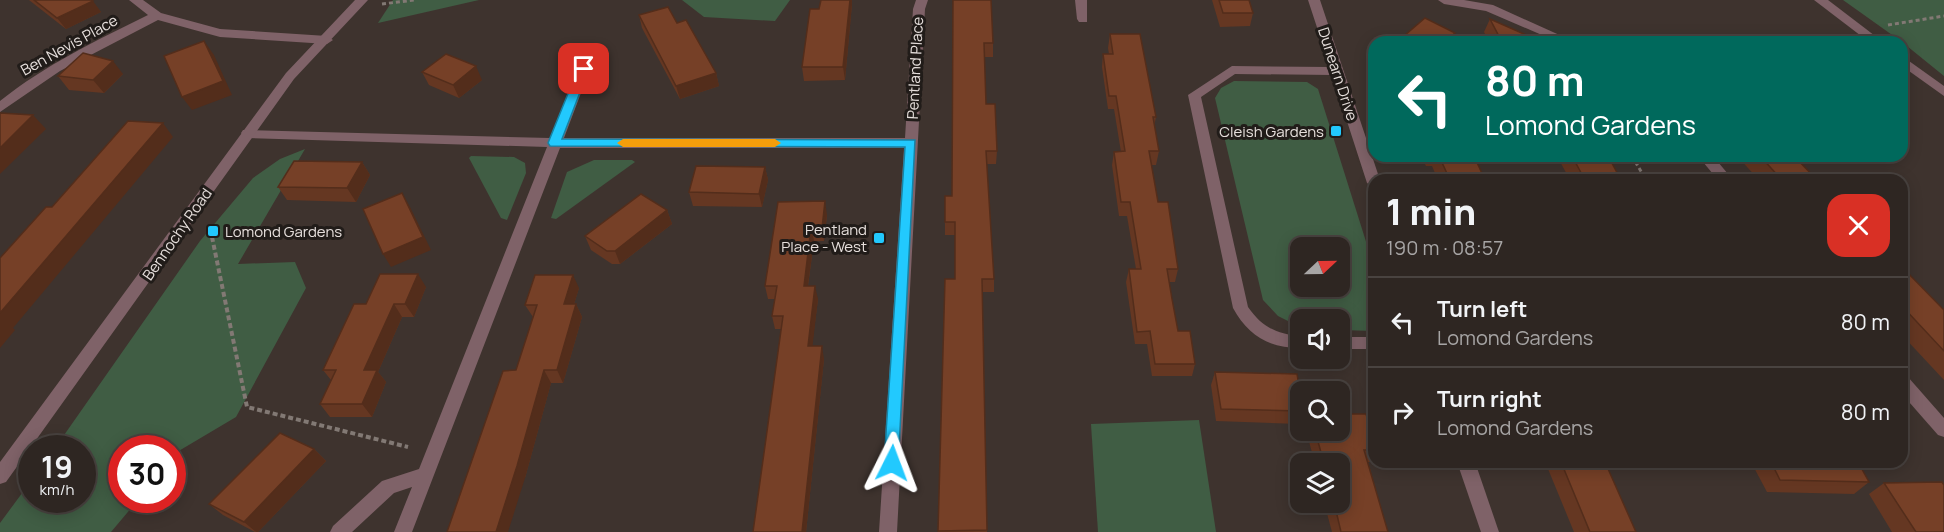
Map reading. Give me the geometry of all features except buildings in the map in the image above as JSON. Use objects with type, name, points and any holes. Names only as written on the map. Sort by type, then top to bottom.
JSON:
[{"type":"street","points":[[135,0],[158,16],[220,33],[327,40]]},
{"type":"street","name":"Bennochy Road","points":[[0,476],[290,76],[327,40],[362,0]]},
{"type":"street","name":"Pentland Place","points":[[888,532],[918,9],[922,0]]},
{"type":"street","points":[[1081,0],[1083,19]]},
{"type":"street","name":"Dunearn Drive","points":[[1314,0],[1371,174]]},
{"type":"street","points":[[1444,0],[1489,8],[1555,36]]},
{"type":"street","points":[[1820,0],[1869,36]]},
{"type":"street","name":"Ben Nevis Place","points":[[0,108],[17,93],[81,54],[158,16]]},
{"type":"street","points":[[1908,65],[1944,92]]},
{"type":"street","points":[[403,532],[584,69]]},
{"type":"street","points":[[1290,341],[1271,340],[1251,323],[1241,308],[1194,95],[1233,70],[1337,71]]},
{"type":"street","points":[[248,133],[554,143],[911,143]]},
{"type":"street","points":[[1711,162],[1721,174]]},
{"type":"street","points":[[1350,343],[1368,343]]},
{"type":"street","points":[[1908,389],[1944,430]]},
{"type":"street","points":[[1468,468],[1490,532]]},
{"type":"street","points":[[339,532],[388,487],[424,475]]},
{"type":"path","points":[[377,5],[414,0]]},
{"type":"path","points":[[1861,30],[1944,16]]},
{"type":"path","points":[[209,226],[247,407],[408,447]]},
{"type":"green space","points":[[393,0],[479,0],[378,23]]},
{"type":"green space","points":[[682,0],[790,0],[775,21],[704,17]]},
{"type":"green space","points":[[1843,0],[1944,0],[1944,76],[1908,47],[1908,36],[1894,36]]},
{"type":"green space","points":[[1234,81],[1307,82],[1318,89],[1368,248],[1368,331],[1350,330],[1350,309],[1290,309],[1290,322],[1278,316],[1263,300],[1215,98],[1221,88]]},
{"type":"green space","points":[[305,149],[238,264],[295,262],[306,288],[236,417],[186,447],[186,435],[108,435],[108,513],[127,513],[111,532],[0,532],[0,523],[18,499],[18,513],[96,513],[96,435],[64,435],[200,241],[253,178],[280,159]]},
{"type":"green space","points":[[471,156],[514,157],[525,163],[526,173],[507,220],[501,218],[469,158]]},
{"type":"green space","points":[[594,160],[632,160],[635,162],[556,219],[551,218],[567,172]]},
{"type":"green space","points":[[1199,420],[1216,532],[1098,532],[1091,424]]},
{"type":"slow traffic","points":[[623,143],[775,143]]},
{"type":"place","name":"Cleish Gardens","points":[[1336,131]]},
{"type":"place","name":"Lomond Gardens","points":[[213,231]]},
{"type":"place","name":"Pentland Place - West","points":[[879,238]]},
{"type":"route","points":[[584,69],[554,143],[911,143],[892,463]]}]
